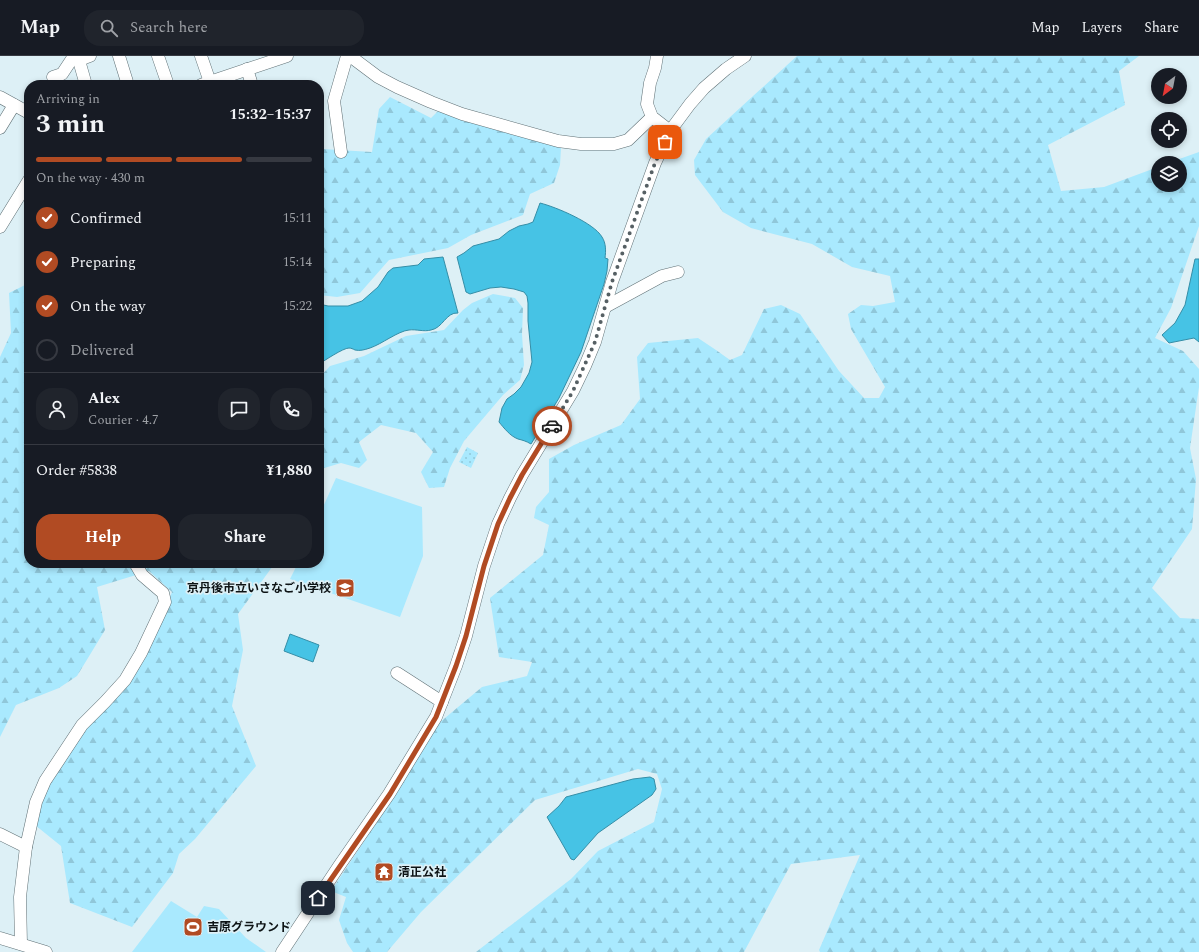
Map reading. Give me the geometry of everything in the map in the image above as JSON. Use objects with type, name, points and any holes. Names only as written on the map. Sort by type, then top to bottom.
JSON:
[{"type":"street","points":[[53,77],[62,74],[74,56]]},
{"type":"street","points":[[85,80],[80,64],[82,59],[90,56]]},
{"type":"street","points":[[119,56],[126,80]]},
{"type":"street","points":[[158,56],[166,80]]},
{"type":"street","points":[[201,56],[206,80]]},
{"type":"street","points":[[218,80],[287,56]]},
{"type":"street","points":[[341,152],[334,101],[347,56]]},
{"type":"street","points":[[350,56],[378,77],[431,102],[462,114],[558,141],[581,144],[614,144],[628,140],[652,117]]},
{"type":"street","points":[[657,56],[646,104],[652,117],[670,131]]},
{"type":"street","points":[[282,952],[339,866],[390,794],[436,717],[466,636],[484,566],[498,524],[522,475],[573,391],[595,342],[612,282],[655,163],[670,131],[704,88],[726,69],[745,56]]},
{"type":"street","points":[[247,69],[250,80]]},
{"type":"street","points":[[0,97],[24,110]]},
{"type":"street","points":[[0,128],[14,105]]},
{"type":"street","points":[[0,227],[24,188]]},
{"type":"street","points":[[605,307],[662,276],[678,272]]},
{"type":"street","points":[[21,944],[20,897],[26,847],[36,802],[44,781],[82,725],[125,680],[141,653],[165,602],[163,593],[142,575],[138,568]]},
{"type":"street","points":[[397,673],[442,702]]},
{"type":"street","points":[[0,834],[26,847]]},
{"type":"street","points":[[0,938],[46,952]]},
{"type":"green space","points":[[797,56],[1139,56],[1119,71],[1125,105],[1048,145],[1061,191],[1104,187],[1151,170],[1151,192],[1187,192],[1187,156],[1199,152],[1199,226],[1171,308],[1155,338],[1183,351],[1199,369],[1199,387],[1190,448],[1196,479],[1192,529],[1152,588],[1180,618],[1199,619],[1199,952],[820,952],[819,950],[860,855],[791,864],[744,952],[476,952],[571,879],[598,851],[654,822],[662,789],[657,774],[638,769],[535,800],[421,912],[387,952],[353,952],[347,943],[339,920],[346,897],[331,891],[385,810],[439,723],[482,687],[527,676],[532,662],[499,657],[490,598],[543,555],[549,525],[534,518],[536,507],[549,492],[549,459],[574,445],[621,425],[640,399],[637,357],[648,343],[698,338],[730,360],[742,355],[764,309],[781,305],[800,314],[839,371],[864,398],[879,398],[885,387],[851,329],[848,314],[861,305],[873,306],[895,302],[890,276],[852,267],[812,244],[751,228],[723,212],[695,175],[694,160],[706,139]]},
{"type":"green space","points":[[390,97],[431,118],[440,109],[463,121],[503,129],[561,148],[560,165],[554,183],[530,194],[523,215],[471,235],[448,248],[389,260],[360,293],[337,297],[324,296],[324,149],[372,152],[379,109]]},
{"type":"green space","points":[[24,286],[24,568],[271,568],[238,614],[243,650],[232,706],[256,766],[195,839],[179,854],[173,873],[132,927],[70,903],[61,846],[35,825],[39,803],[84,727],[129,684],[146,657],[172,592],[149,571],[97,587],[105,630],[77,676],[59,688],[16,705],[0,737],[0,357],[11,333],[9,293]]},
{"type":"green space","points":[[493,294],[515,298],[523,308],[522,334],[524,365],[520,380],[503,395],[464,441],[450,468],[444,487],[429,488],[421,472],[433,452],[416,433],[381,425],[359,442],[367,460],[359,468],[341,463],[324,468],[324,373],[330,366],[364,356],[406,336],[444,330],[463,310],[472,303]]},
{"type":"green space","points":[[467,447],[478,453],[471,468],[459,462]]},
{"type":"green space","points":[[336,478],[422,507],[423,556],[400,617],[290,579],[296,568],[324,568],[324,505]]},
{"type":"green space","name":"吉原グラウンド","points":[[171,901],[197,917],[204,906],[219,909],[246,938],[266,952],[132,952]]},
{"type":"shaded area","points":[[540,203],[574,216],[591,226],[602,237],[606,250],[605,258],[608,259],[604,284],[581,352],[559,398],[531,444],[512,436],[499,422],[502,408],[507,399],[521,387],[529,373],[532,362],[527,296],[524,292],[501,287],[490,288],[470,294],[466,292],[457,257],[473,246],[499,239],[509,231],[519,226],[533,222]]},
{"type":"shaded area","points":[[443,257],[458,313],[454,313],[447,317],[435,329],[428,331],[405,331],[375,346],[364,350],[350,348],[346,349],[324,361],[324,305],[348,306],[362,301],[378,287],[388,272],[393,268],[418,265],[424,259]]},
{"type":"shaded area","points":[[1195,259],[1199,259],[1199,342],[1194,338],[1169,343],[1162,335],[1175,323],[1185,305]]},
{"type":"shaded area","points":[[290,634],[319,645],[313,662],[284,651]]},
{"type":"shaded area","points":[[650,777],[654,779],[656,789],[652,795],[598,833],[574,860],[571,859],[547,817],[566,797],[633,779]]},
{"type":"way so far","points":[[552,426],[573,391],[595,342],[612,282],[655,163],[665,142]]},
{"type":"place","name":"京丹後市立いさなご小学校","points":[[345,588]]},
{"type":"place","name":"清正公社","points":[[384,872]]},
{"type":"place","name":"吉原グラウンド","points":[[193,927]]},
{"type":"route","points":[[318,898],[390,794],[436,717],[466,636],[484,566],[498,524],[522,475],[552,426]]}]
